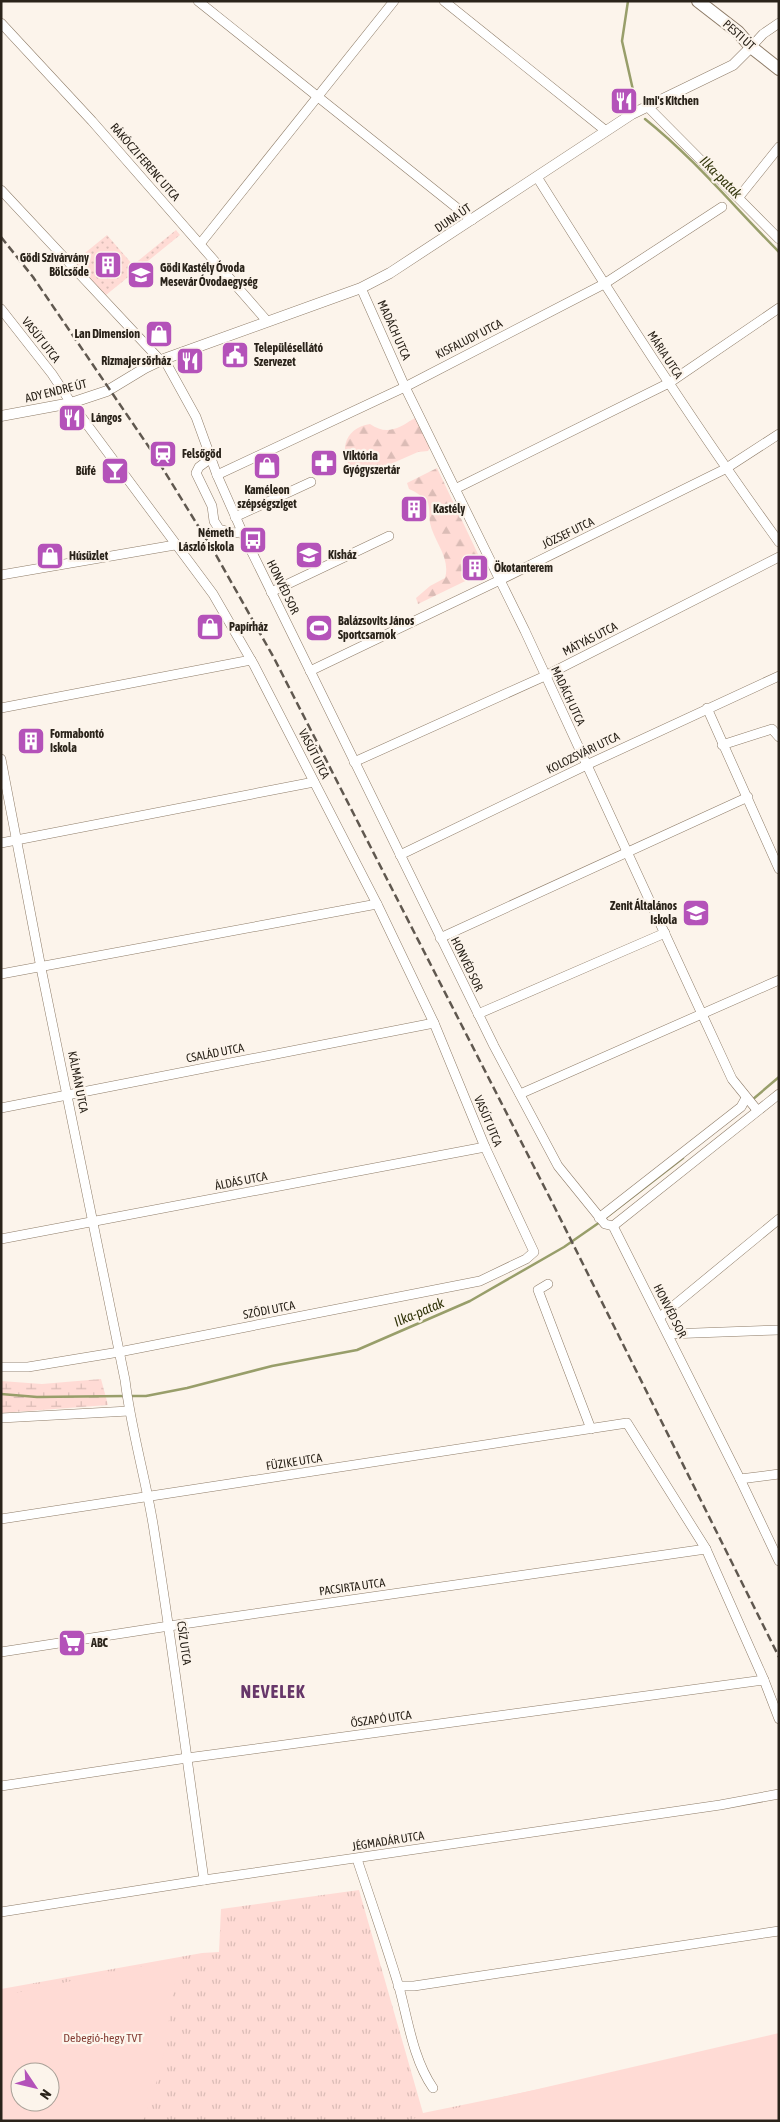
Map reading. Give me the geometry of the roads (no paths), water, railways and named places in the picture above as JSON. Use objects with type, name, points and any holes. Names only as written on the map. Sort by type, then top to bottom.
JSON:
[{"type":"main road","name":"PESTI ÚT","points":[[698,1],[738,32],[751,47],[779,69]]},
{"type":"street","points":[[198,1],[472,220]]},
{"type":"street","points":[[200,244],[394,1]]},
{"type":"street","points":[[444,1],[606,131]]},
{"type":"street","name":"RÁKÓCZI FERENC UTCA","points":[[1,23],[92,121],[267,321]]},
{"type":"street","name":"DUNA ÚT","points":[[115,386],[162,360],[361,288],[411,260],[640,110],[733,65],[763,34],[779,23]]},
{"type":"street","points":[[640,110],[739,196],[779,239]]},
{"type":"street","points":[[739,196],[779,147]]},
{"type":"street","name":"MÁRIA UTCA","points":[[537,177],[604,284],[725,469],[779,542]]},
{"type":"street","name":"HONVÉD SOR","points":[[1,190],[162,360],[196,417],[217,475],[242,532],[478,1014],[558,1166],[604,1222],[660,1317],[779,1561]]},
{"type":"street","name":"KISFALUDY UTCA","points":[[217,475],[405,387],[604,284],[722,207]]},
{"type":"street","name":"MADÁCH UTCA","points":[[361,288],[405,387],[500,580],[628,851],[732,1079],[751,1104]]},
{"type":"street","points":[[455,489],[669,384],[779,308]]},
{"type":"street","name":"VASÚT UTCA","points":[[1,309],[52,374],[71,403],[213,594],[251,660],[377,904],[434,1023],[485,1147],[534,1252]]},
{"type":"street","name":"ADY ENDRE ÚT","points":[[1,416],[71,403],[115,386]]},
{"type":"street","name":"JÓZSEF UTCA","points":[[310,670],[500,580],[725,469],[779,434]]},
{"type":"street","points":[[211,458],[199,467],[196,473],[212,506],[214,521],[218,529],[242,532]]},
{"type":"street","points":[[235,517],[311,482]]},
{"type":"street","points":[[271,592],[389,536]]},
{"type":"street","points":[[1,575],[175,545]]},
{"type":"street","name":"MÁTYÁS UTCA","points":[[354,762],[545,676],[779,557]]},
{"type":"street","points":[[1,708],[251,660]]},
{"type":"street","name":"KOLOZSVÁRI UTCA","points":[[400,855],[586,765],[779,676]]},
{"type":"street","points":[[707,708],[779,869]]},
{"type":"street","points":[[722,745],[772,729],[779,737]]},
{"type":"street","name":"KÁLMÁN UTCA","points":[[1,759],[41,968],[125,1380],[128,1406]]},
{"type":"street","points":[[1,843],[314,782]]},
{"type":"street","points":[[440,938],[748,797]]},
{"type":"street","points":[[1,974],[377,904]]},
{"type":"street","points":[[478,1014],[665,933]]},
{"type":"street","points":[[520,1094],[779,980]]},
{"type":"street","name":"CSALÁD UTCA","points":[[1,1108],[434,1023]]},
{"type":"street","points":[[604,1222],[741,1107],[779,1094]]},
{"type":"street","points":[[604,1222],[751,1104]]},
{"type":"street","name":"ÁLDÁS UTCA","points":[[1,1239],[485,1147]]},
{"type":"street","points":[[660,1317],[779,1218]]},
{"type":"street","name":"SZŐDI UTCA","points":[[1,1367],[28,1367],[119,1352],[480,1281],[526,1259],[534,1252]]},
{"type":"street","points":[[548,1284],[538,1290],[591,1429]]},
{"type":"street","points":[[668,1334],[779,1330]]},
{"type":"street","points":[[1,1418],[128,1406]]},
{"type":"street","name":"CSÍZ UTCA","points":[[128,1406],[149,1496],[204,1880]]},
{"type":"street","name":"FÜZIKE UTCA","points":[[1,1520],[627,1424],[706,1549]]},
{"type":"street","points":[[740,1479],[779,1474]]},
{"type":"street","points":[[706,1549],[764,1680],[779,1719]]},
{"type":"street","name":"PACSIRTA UTCA","points":[[1,1652],[706,1549]]},
{"type":"street","name":"ŐSZAPÓ UTCA","points":[[1,1786],[187,1758],[764,1680]]},
{"type":"street","name":"JÉGMADÁR UTCA","points":[[1,1912],[204,1880],[720,1805],[779,1794]]},
{"type":"street","points":[[357,1859],[398,1986],[414,2046],[426,2078],[433,2088]]},
{"type":"street","points":[[398,1986],[414,1986],[779,1931]]},
{"type":"waterway","name":"Ilka-patak","points":[[628,1],[622,41],[635,99]]},
{"type":"waterway","name":"Ilka-patak","points":[[645,119],[681,150],[779,252]]},
{"type":"waterway","name":"Ilka-patak","points":[[752,1100],[779,1077]]},
{"type":"waterway","name":"Ilka-patak","points":[[604,1219],[683,1158]]},
{"type":"waterway","name":"Ilka-patak","points":[[130,1396],[146,1396],[187,1388],[272,1366],[357,1350],[470,1301],[564,1247],[600,1222]]},
{"type":"waterway","name":"Ilka-patak","points":[[1,1394],[37,1397],[125,1396]]},
{"type":"railway","points":[[1,237],[33,277],[155,456],[216,555],[274,658],[553,1204],[779,1657]]},
{"type":"place","name":"Imi's Kitchen","points":[[624,101]]},
{"type":"place","name":"Gödi Szivárvány Bölcsőde","points":[[108,265]]},
{"type":"place","name":"Gödi Kastély Óvoda Mesevár Óvodaegység","points":[[141,275]]},
{"type":"place","name":"Lan Dimension","points":[[159,334]]},
{"type":"place","name":"Településellátó Szervezet","points":[[235,355]]},
{"type":"place","name":"Rizmajer sörház","points":[[190,361]]},
{"type":"place","name":"Lángos","points":[[72,418]]},
{"type":"place","name":"Felsőgöd","points":[[163,454]]},
{"type":"place","name":"Viktória Gyógyszertár","points":[[324,463]]},
{"type":"place","name":"Kaméleon szépségsziget","points":[[267,466]]},
{"type":"place","name":"Büfé","points":[[115,471]]},
{"type":"place","name":"Kastély","points":[[414,509]]},
{"type":"place","name":"Németh László iskola","points":[[253,540]]},
{"type":"place","name":"Kisház","points":[[309,555]]},
{"type":"place","name":"Húsüzlet","points":[[50,556]]},
{"type":"place","name":"Ökotanterem","points":[[475,568]]},
{"type":"place","name":"Papírház","points":[[210,627]]},
{"type":"place","name":"Balázsovits János Sportcsarnok","points":[[319,628]]},
{"type":"place","name":"Formabontó Iskola","points":[[31,741]]},
{"type":"place","name":"Zenit Általános Iskola","points":[[696,913]]},
{"type":"place","name":"ABC","points":[[72,1643]]},
{"type":"district","name":"NEVELEK","points":[[273,1691]]},
{"type":"park label","name":"Debegió-hegy TVT","points":[[103,2038]]}]
